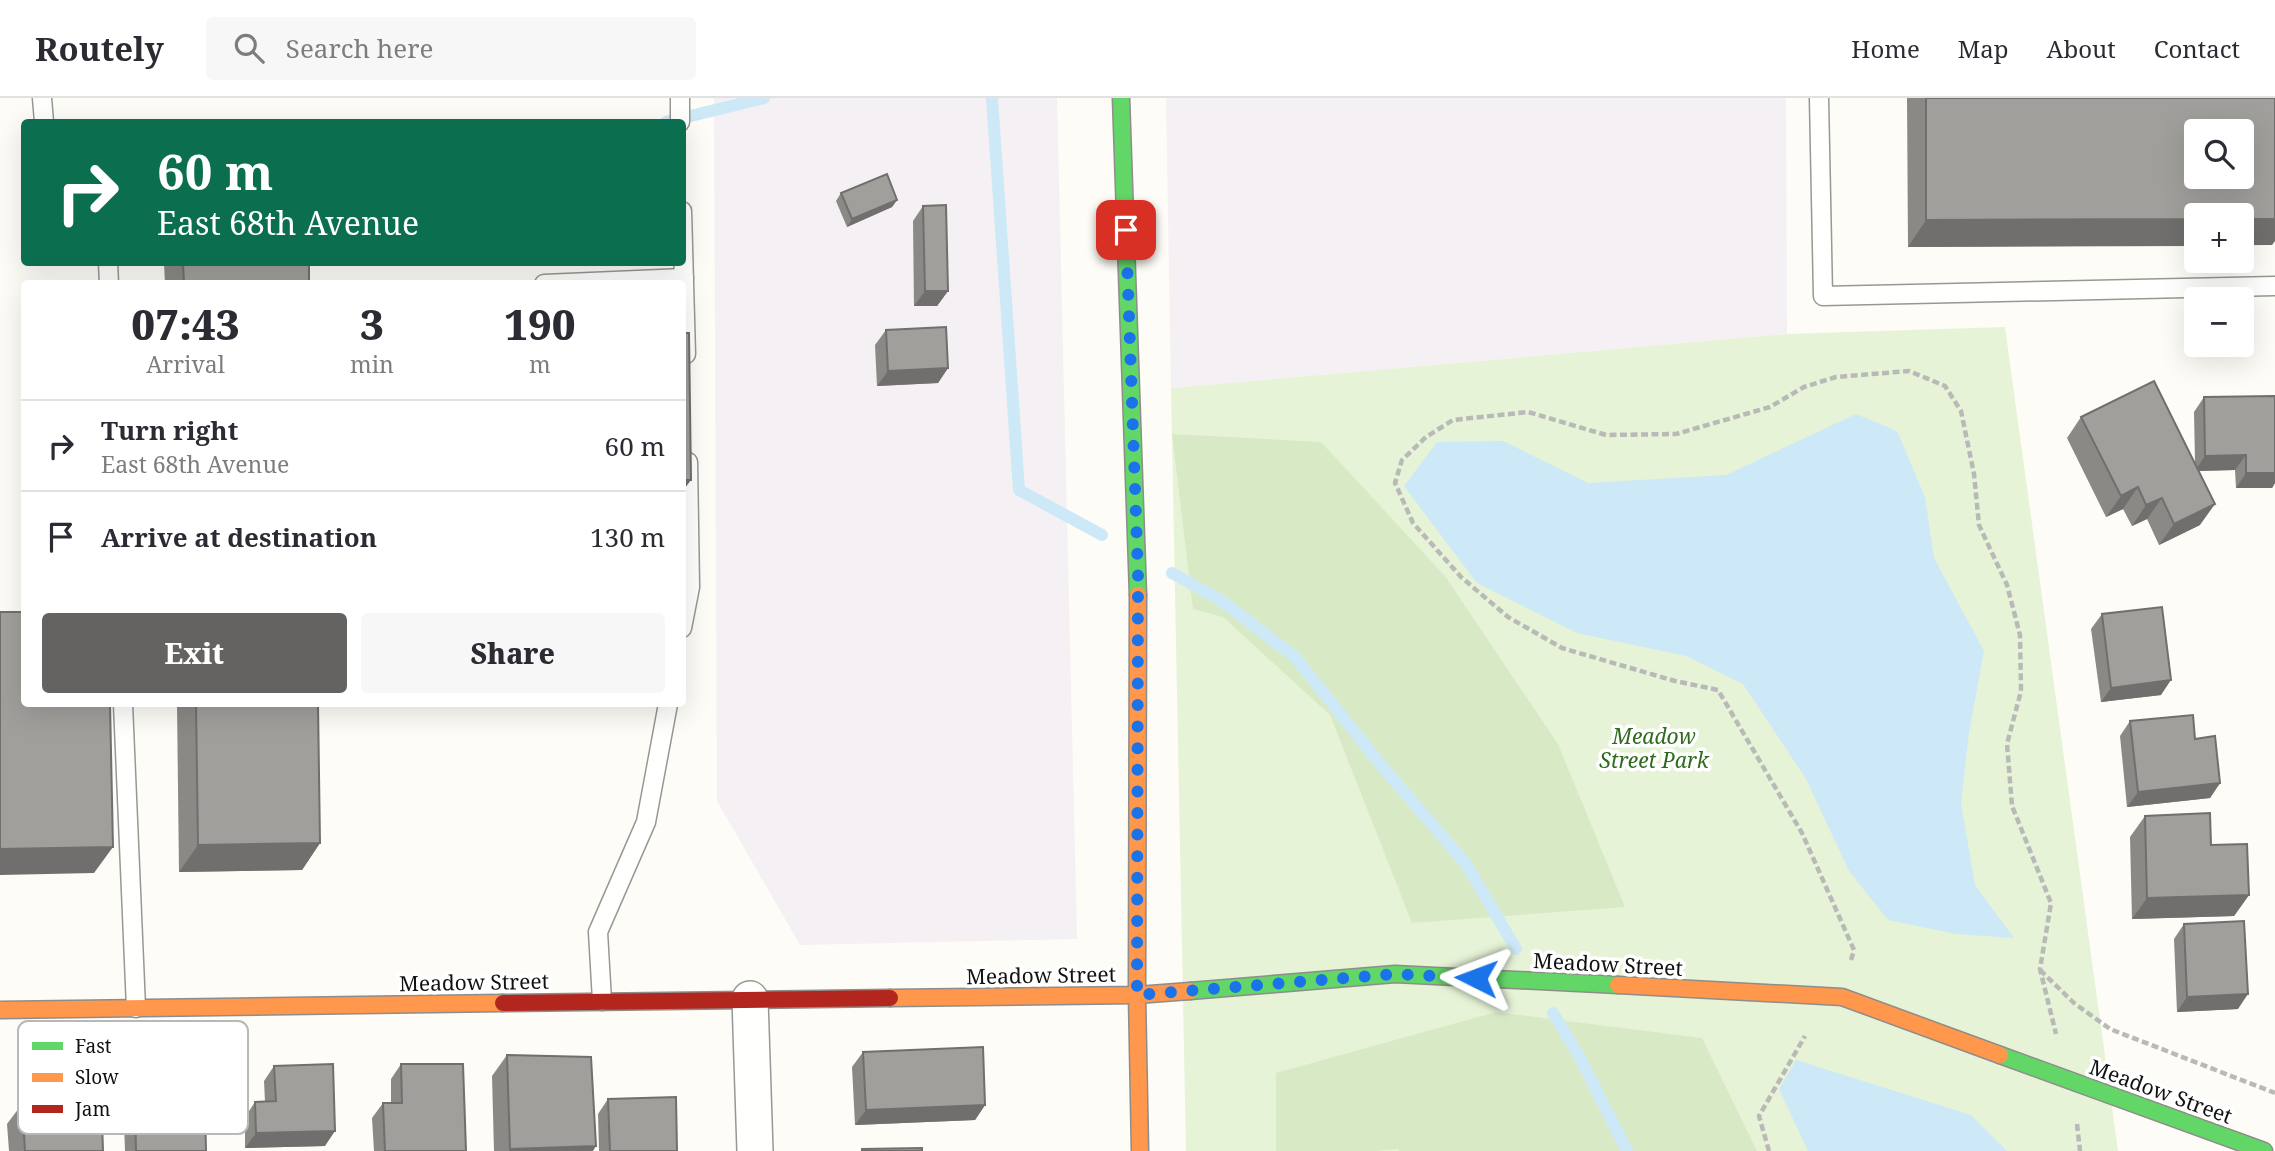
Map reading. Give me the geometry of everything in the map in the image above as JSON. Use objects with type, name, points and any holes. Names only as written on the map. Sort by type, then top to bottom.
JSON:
[{"type":"street","points":[[1121,98],[1138,574],[1137,995],[1140,1151]]},
{"type":"street","name":"Meadow Street","points":[[0,1010],[1137,995],[1395,974],[1842,996],[2264,1151]]},
{"type":"street","points":[[750,999],[755,1151]]},
{"type":"lane","points":[[42,98],[44,119]]},
{"type":"lane","points":[[680,98],[680,119]]},
{"type":"lane","points":[[1819,98],[1823,296],[2275,286]]},
{"type":"lane","points":[[637,280],[684,278],[684,266]]},
{"type":"lane","points":[[686,587],[687,439]]},
{"type":"lane","points":[[123,707],[136,1008]]},
{"type":"lane","points":[[602,1001],[598,932],[646,822],[667,707]]},
{"type":"path","points":[[1769,1151],[1759,1116],[1854,950],[1802,833],[1718,690],[1675,681],[1562,648],[1508,617],[1461,578],[1413,523],[1395,483],[1402,460],[1426,437],[1453,420],[1528,412],[1606,435],[1676,434],[1770,407],[1804,387],[1836,377],[1909,371],[1945,386],[1961,411],[1974,474],[1979,525],[2007,585],[2020,635],[2021,691],[2007,744],[2011,806],[2051,904],[2040,969],[2074,1003],[2110,1029],[2275,1093]]},
{"type":"shaded area","points":[[714,98],[1057,98],[1077,939],[800,945],[717,801]]},
{"type":"shaded area","points":[[1166,98],[1786,98],[1787,334],[1171,388]]},
{"type":"green space","name":"Meadow Street Park","points":[[2005,327],[2118,1151],[1186,1151],[1171,388],[1787,334]]},
{"type":"green space","points":[[1172,434],[1321,442],[1445,576],[1558,744],[1625,907],[1412,923],[1330,715],[1223,617],[1193,609]]},
{"type":"green space","points":[[1496,1012],[1702,1038],[1757,1151],[1276,1151],[1276,1073]]},
{"type":"water","points":[[1856,414],[1897,431],[1925,497],[1934,558],[1984,651],[1969,733],[1961,803],[1975,885],[2014,938],[1956,934],[1888,920],[1849,871],[1806,779],[1743,684],[1686,656],[1577,633],[1477,583],[1404,486],[1437,442],[1503,441],[1588,483],[1726,475]]},
{"type":"water","points":[[1796,1060],[1971,1115],[2007,1151],[1808,1151],[1779,1089]]},
{"type":"building","points":[[1926,98],[2275,98],[2275,219],[2254,219],[2254,203],[2184,203],[2184,219],[1926,220]]},
{"type":"building","points":[[887,174],[897,200],[852,219],[841,193]]},
{"type":"building","points":[[946,205],[948,291],[925,291],[923,206]]},
{"type":"building","points":[[183,266],[309,266],[309,280],[184,280]]},
{"type":"building","points":[[946,327],[948,368],[888,371],[886,330]]},
{"type":"building","points":[[686,333],[689,333],[691,480],[686,480]]},
{"type":"building","points":[[2154,381],[2215,504],[2174,524],[2162,498],[2146,505],[2138,487],[2121,496],[2081,417]]},
{"type":"building","points":[[2275,396],[2275,473],[2246,473],[2246,455],[2205,456],[2204,397]]},
{"type":"building","points":[[2162,607],[2171,680],[2111,688],[2102,614]]},
{"type":"building","points":[[0,612],[21,612],[21,707],[110,707],[113,847],[0,849]]},
{"type":"building","points":[[196,707],[318,707],[320,843],[198,845]]},
{"type":"building","points":[[2193,715],[2195,739],[2215,736],[2220,783],[2138,792],[2130,721]]},
{"type":"building","points":[[2210,813],[2211,845],[2247,844],[2249,895],[2147,898],[2145,816]]},
{"type":"building","points":[[2244,921],[2248,994],[2187,997],[2184,924]]},
{"type":"building","points":[[983,1047],[985,1105],[866,1110],[863,1052]]},
{"type":"building","points":[[507,1055],[591,1057],[596,1146],[510,1149]]},
{"type":"building","points":[[333,1064],[335,1131],[256,1133],[255,1102],[276,1101],[274,1066]]},
{"type":"building","points":[[401,1064],[463,1064],[466,1151],[385,1151],[383,1103],[402,1103]]},
{"type":"building","points":[[676,1097],[677,1151],[610,1151],[608,1099]]},
{"type":"building","points":[[24,1134],[102,1134],[103,1151],[25,1151]]},
{"type":"building","points":[[136,1134],[206,1134],[206,1151],[136,1151]]},
{"type":"building","points":[[922,1148],[922,1151],[862,1151],[862,1149]]},
{"type":"waterway","points":[[678,119],[764,98]]},
{"type":"waterway","points":[[992,98],[1019,490],[1102,535]]},
{"type":"waterway","points":[[1172,573],[1222,601],[1295,657],[1381,765],[1466,864],[1516,949]]},
{"type":"waterway","points":[[1553,1013],[1579,1056],[1627,1151]]},
{"type":"traffic: fast","points":[[1121,98],[1138,595]]},
{"type":"traffic: fast","points":[[1190,991],[1395,974],[1618,985]]},
{"type":"traffic: fast","points":[[2000,1055],[2264,1151]]},
{"type":"traffic: slow","points":[[1138,595],[1137,995],[1140,1151]]},
{"type":"traffic: slow","points":[[1618,985],[1842,997],[2000,1055]]},
{"type":"traffic: slow","points":[[890,998],[1137,995],[1190,991]]},
{"type":"traffic: slow","points":[[0,1010],[503,1003]]},
{"type":"traffic: jam","points":[[503,1003],[890,998]]},
{"type":"route","points":[[1126,230],[1138,574],[1137,995],[1395,974],[1476,978]]}]
